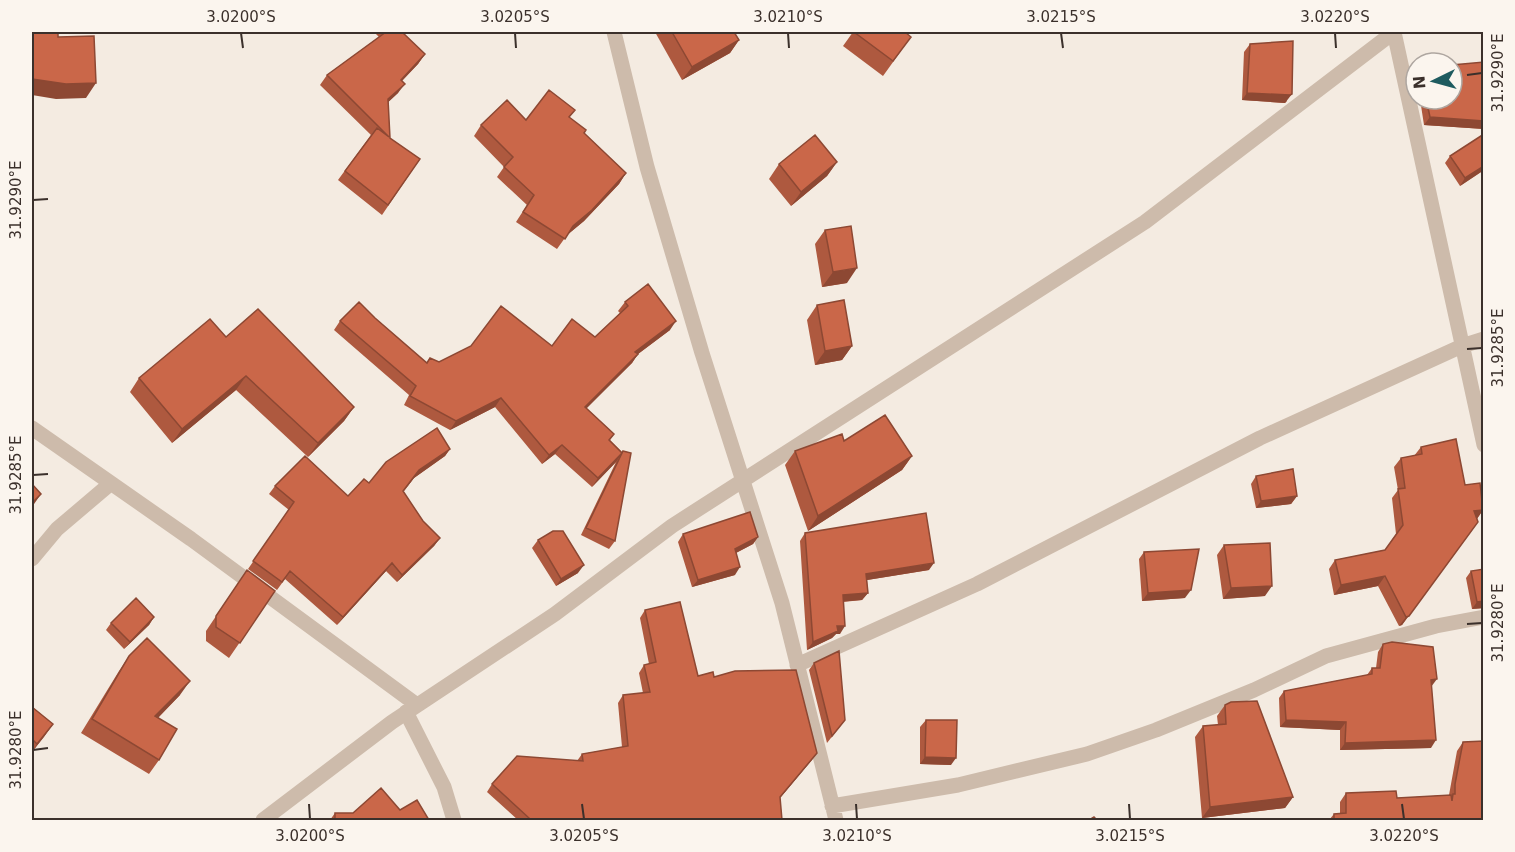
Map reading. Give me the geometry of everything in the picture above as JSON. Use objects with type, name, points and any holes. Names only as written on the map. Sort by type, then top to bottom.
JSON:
[{"type":"street","points":[[614,32],[647,167],[782,603],[834,813],[1087,754],[1156,730],[1254,690],[1326,656],[1436,626],[1484,617]]},
{"type":"street","points":[[263,820],[412,709],[555,614],[672,526],[1145,222],[1388,33],[1484,445]]},
{"type":"street","points":[[797,665],[977,584],[1260,438],[1462,345],[1484,339]]},
{"type":"street","points":[[32,428],[200,545],[412,709],[444,787],[454,820]]},
{"type":"street","points":[[32,560],[57,529],[110,484]]},
{"type":"building","points":[[32,32],[58,32],[58,37],[94,36],[96,83],[66,84],[32,79]]},
{"type":"building","points":[[386,32],[402,32],[425,54],[401,80],[405,84],[388,99],[390,138],[420,159],[388,205],[345,171],[377,128],[389,137],[327,75]]},
{"type":"building","points":[[672,32],[734,32],[739,40],[692,67]]},
{"type":"building","points":[[854,32],[905,32],[911,37],[893,61]]},
{"type":"building","points":[[1293,41],[1292,94],[1247,93],[1250,44]]},
{"type":"building","points":[[1484,62],[1484,121],[1430,117],[1429,111],[1464,111],[1464,64]]},
{"type":"building","points":[[549,90],[575,110],[569,117],[586,130],[584,133],[626,173],[592,210],[573,226],[565,239],[523,212],[534,195],[504,167],[513,157],[481,125],[507,100],[526,120]]},
{"type":"building","points":[[1484,134],[1484,166],[1465,178],[1450,156]]},
{"type":"building","points":[[815,135],[837,162],[801,192],[779,164]]},
{"type":"building","points":[[851,226],[857,268],[833,272],[825,230]]},
{"type":"building","points":[[648,284],[676,321],[635,352],[638,354],[585,407],[614,434],[609,440],[622,453],[598,478],[562,445],[549,455],[501,398],[456,421],[410,396],[416,386],[340,321],[359,302],[427,363],[430,358],[439,362],[471,346],[501,306],[552,346],[572,319],[595,337],[628,306],[625,302]]},
{"type":"building","points":[[844,300],[852,346],[825,351],[817,305]]},
{"type":"building","points":[[258,309],[354,407],[318,443],[246,376],[182,429],[139,378],[210,319],[226,337]]},
{"type":"building","points":[[885,415],[912,456],[818,516],[795,451],[842,434],[844,441]]},
{"type":"building","points":[[437,428],[450,449],[419,470],[403,491],[423,521],[440,538],[402,575],[392,563],[343,617],[290,571],[282,582],[253,561],[294,502],[275,486],[305,456],[348,496],[364,479],[369,483],[386,462]]},
{"type":"building","points":[[1456,439],[1465,485],[1480,483],[1483,510],[1474,511],[1478,522],[1409,616],[1406,617],[1385,576],[1341,585],[1335,560],[1385,550],[1403,525],[1398,489],[1405,488],[1401,458],[1422,454],[1421,447]]},
{"type":"building","points":[[623,451],[631,453],[615,541],[586,528]]},
{"type":"building","points":[[1293,469],[1297,496],[1261,501],[1256,476]]},
{"type":"building","points":[[32,484],[41,494],[32,503]]},
{"type":"building","points":[[750,512],[758,537],[735,549],[740,567],[698,580],[683,534]]},
{"type":"building","points":[[926,513],[934,563],[866,574],[868,593],[843,595],[845,626],[837,626],[838,631],[813,642],[805,533]]},
{"type":"building","points":[[553,531],[563,531],[584,565],[561,579],[538,540]]},
{"type":"building","points":[[1270,543],[1272,586],[1231,588],[1224,545]]},
{"type":"building","points":[[1199,549],[1191,590],[1148,593],[1144,552]]},
{"type":"building","points":[[1484,569],[1484,601],[1477,602],[1471,571]]},
{"type":"building","points":[[247,570],[275,591],[240,643],[216,627],[216,616]]},
{"type":"building","points":[[136,598],[154,617],[130,642],[111,623]]},
{"type":"building","points":[[680,602],[698,676],[713,672],[714,677],[735,671],[796,670],[817,753],[780,797],[782,820],[525,820],[529,818],[492,784],[517,756],[583,761],[582,754],[628,746],[623,695],[650,692],[644,665],[656,662],[645,610]]},
{"type":"building","points":[[147,638],[190,681],[155,716],[177,729],[159,760],[92,719],[129,656]]},
{"type":"building","points":[[1392,642],[1433,647],[1437,679],[1431,680],[1436,740],[1345,743],[1346,722],[1286,720],[1284,691],[1372,674],[1372,668],[1380,668],[1383,644]]},
{"type":"building","points":[[839,651],[845,720],[832,736],[814,663]]},
{"type":"building","points":[[1257,701],[1293,797],[1210,807],[1203,726],[1226,724],[1225,705],[1231,702]]},
{"type":"building","points":[[32,707],[53,724],[37,744],[32,739]]},
{"type":"building","points":[[926,720],[957,720],[956,758],[925,757]]},
{"type":"building","points":[[1484,741],[1484,820],[1334,820],[1334,814],[1346,813],[1346,793],[1396,791],[1397,798],[1451,795],[1452,801],[1463,742]]},
{"type":"building","points":[[381,788],[400,810],[417,800],[429,820],[335,820],[335,813],[353,813]]}]
